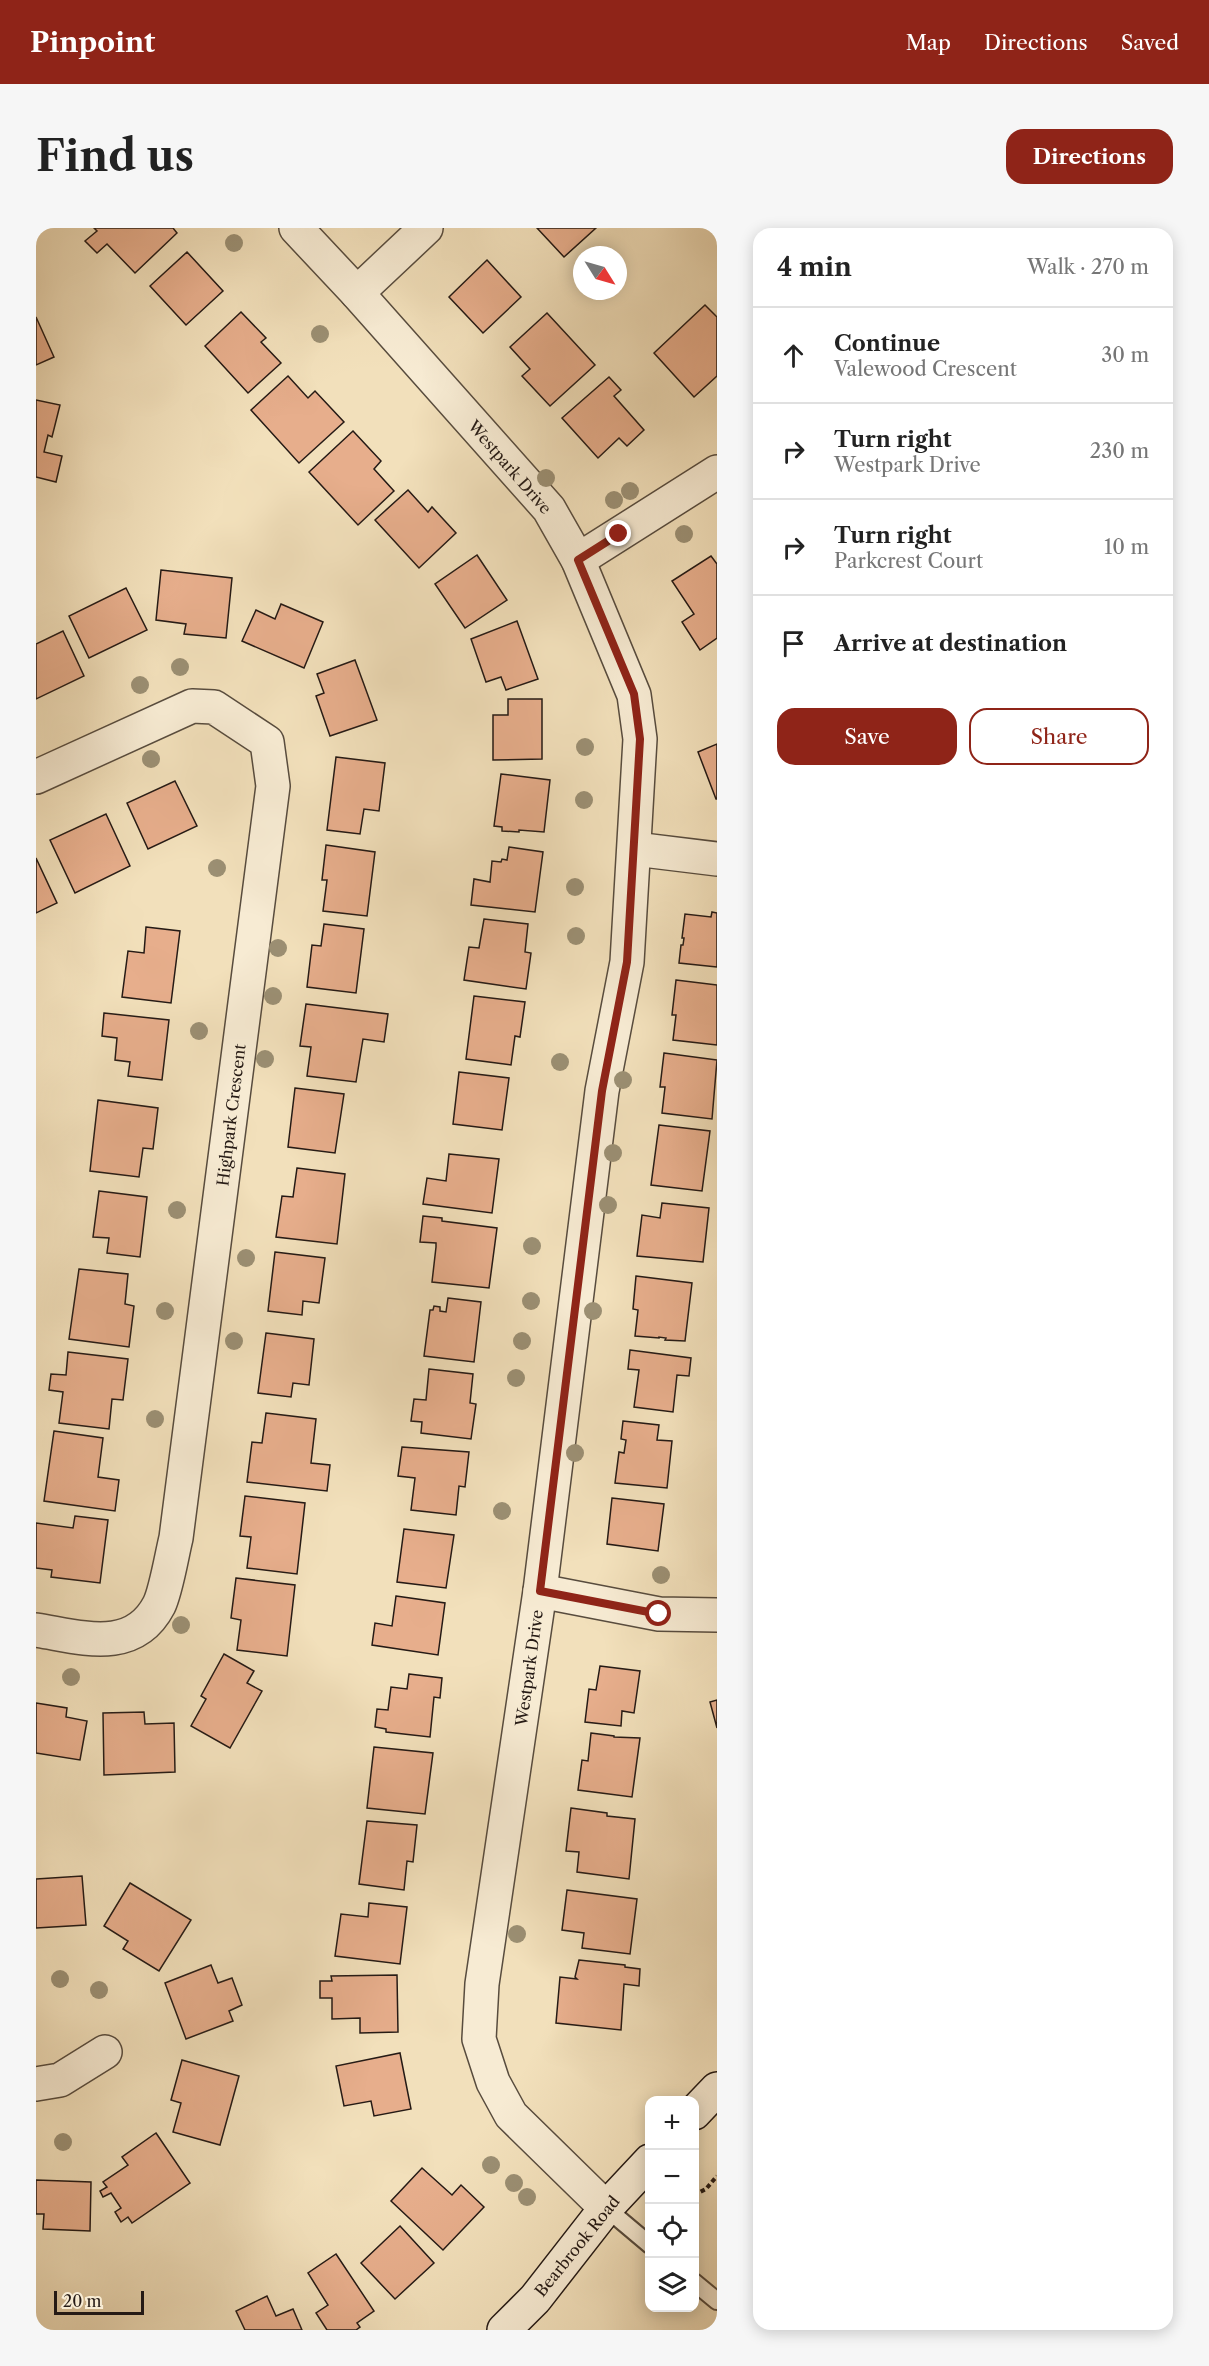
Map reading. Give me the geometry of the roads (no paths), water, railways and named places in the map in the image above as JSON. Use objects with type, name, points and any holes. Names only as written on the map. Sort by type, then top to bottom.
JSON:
[{"type":"street","name":"Westpark Drive","points":[[296,228],[357,293],[549,509],[578,560],[634,694],[640,739],[627,962],[602,1091],[540,1591],[482,1984],[479,2039],[493,2082],[512,2115],[606,2208]]},
{"type":"street","points":[[357,293],[426,228]]},
{"type":"street","points":[[578,560],[717,472]]},
{"type":"street","name":"Highpark Crescent","points":[[36,777],[192,706],[214,707],[267,742],[273,786],[176,1538],[160,1604],[138,1631],[103,1641],[36,1630]]},
{"type":"street","points":[[635,849],[717,859]]},
{"type":"street","points":[[540,1591],[659,1614],[717,1615]]},
{"type":"street","points":[[36,2084],[60,2080],[105,2052]]},
{"type":"street","points":[[699,2108],[717,2089]]},
{"type":"street","name":"Bearbrook Road","points":[[504,2330],[535,2299],[606,2208],[645,2166]]},
{"type":"lane","points":[[606,2208],[645,2241]]},
{"type":"lane","points":[[699,2286],[717,2301]]}]
